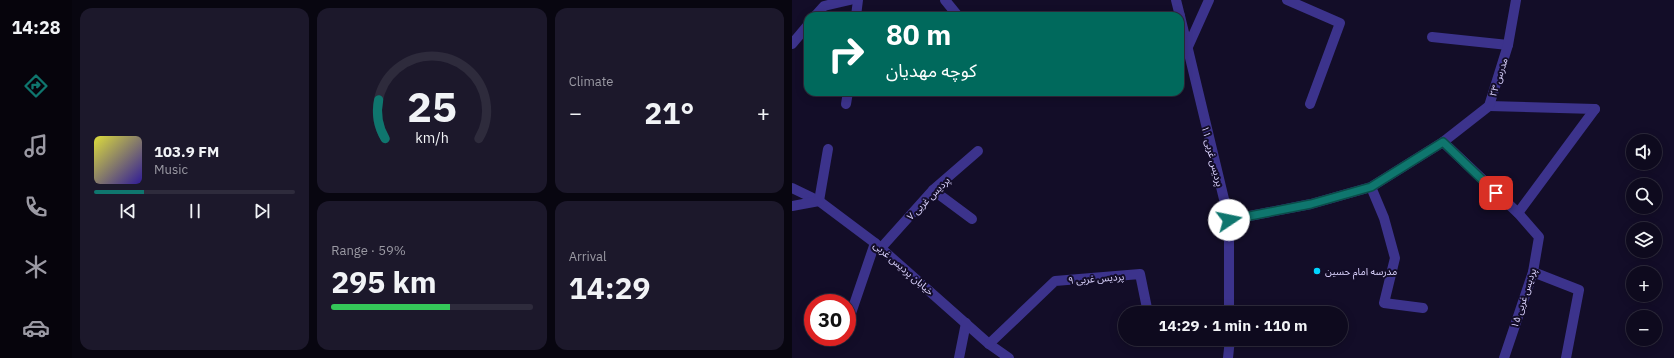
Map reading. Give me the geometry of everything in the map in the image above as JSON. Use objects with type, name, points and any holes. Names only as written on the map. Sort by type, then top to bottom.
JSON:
[{"type":"street","points":[[819,12],[824,6],[850,0]]},
{"type":"street","points":[[856,12],[858,0]]},
{"type":"street","points":[[945,0],[955,12]]},
{"type":"street","name":"پردیس غربی ۱۱","points":[[1176,0],[1179,12]]},
{"type":"street","points":[[1184,49],[1209,0]]},
{"type":"street","points":[[1286,0],[1340,23],[1310,104]]},
{"type":"street","name":"مدرس ۲۳","points":[[1229,220],[1311,204],[1371,187],[1443,142],[1489,106],[1508,45],[1516,0]]},
{"type":"street","points":[[792,44],[804,30]]},
{"type":"street","points":[[1432,37],[1508,45]]},
{"type":"street","name":"پردیس غربی ۱۱","points":[[1184,49],[1229,220],[1229,306]]},
{"type":"street","points":[[846,104],[847,96]]},
{"type":"street","points":[[1443,142],[1518,213],[1595,109],[1489,106]]},
{"type":"street","points":[[792,206],[819,201],[828,149]]},
{"type":"street","name":"پردیس غربی ۷","points":[[878,245],[933,190],[978,151]]},
{"type":"street","points":[[1371,187],[1384,218],[1395,258],[1384,303],[1423,308]]},
{"type":"street","name":"خیابان پردیس غربی","points":[[792,188],[819,201],[878,245],[989,344],[1008,358]]},
{"type":"street","points":[[933,190],[972,219]]},
{"type":"street","name":"پردیس غربی ۱۵","points":[[1504,358],[1533,272],[1539,237],[1518,213]]},
{"type":"street","points":[[856,302],[878,245]]},
{"type":"street","points":[[1533,272],[1579,290],[1566,358]]},
{"type":"street","name":"پردیس غربی ۹","points":[[989,344],[1055,281],[1140,274],[1147,306]]},
{"type":"street","points":[[958,358],[966,323]]},
{"type":"street","points":[[1228,358],[1229,346]]},
{"type":"place","name":"مدرسه امام حسین","points":[[1317,271]]},
{"type":"route","points":[[1229,220],[1311,204],[1371,187],[1443,142],[1496,193]]}]
